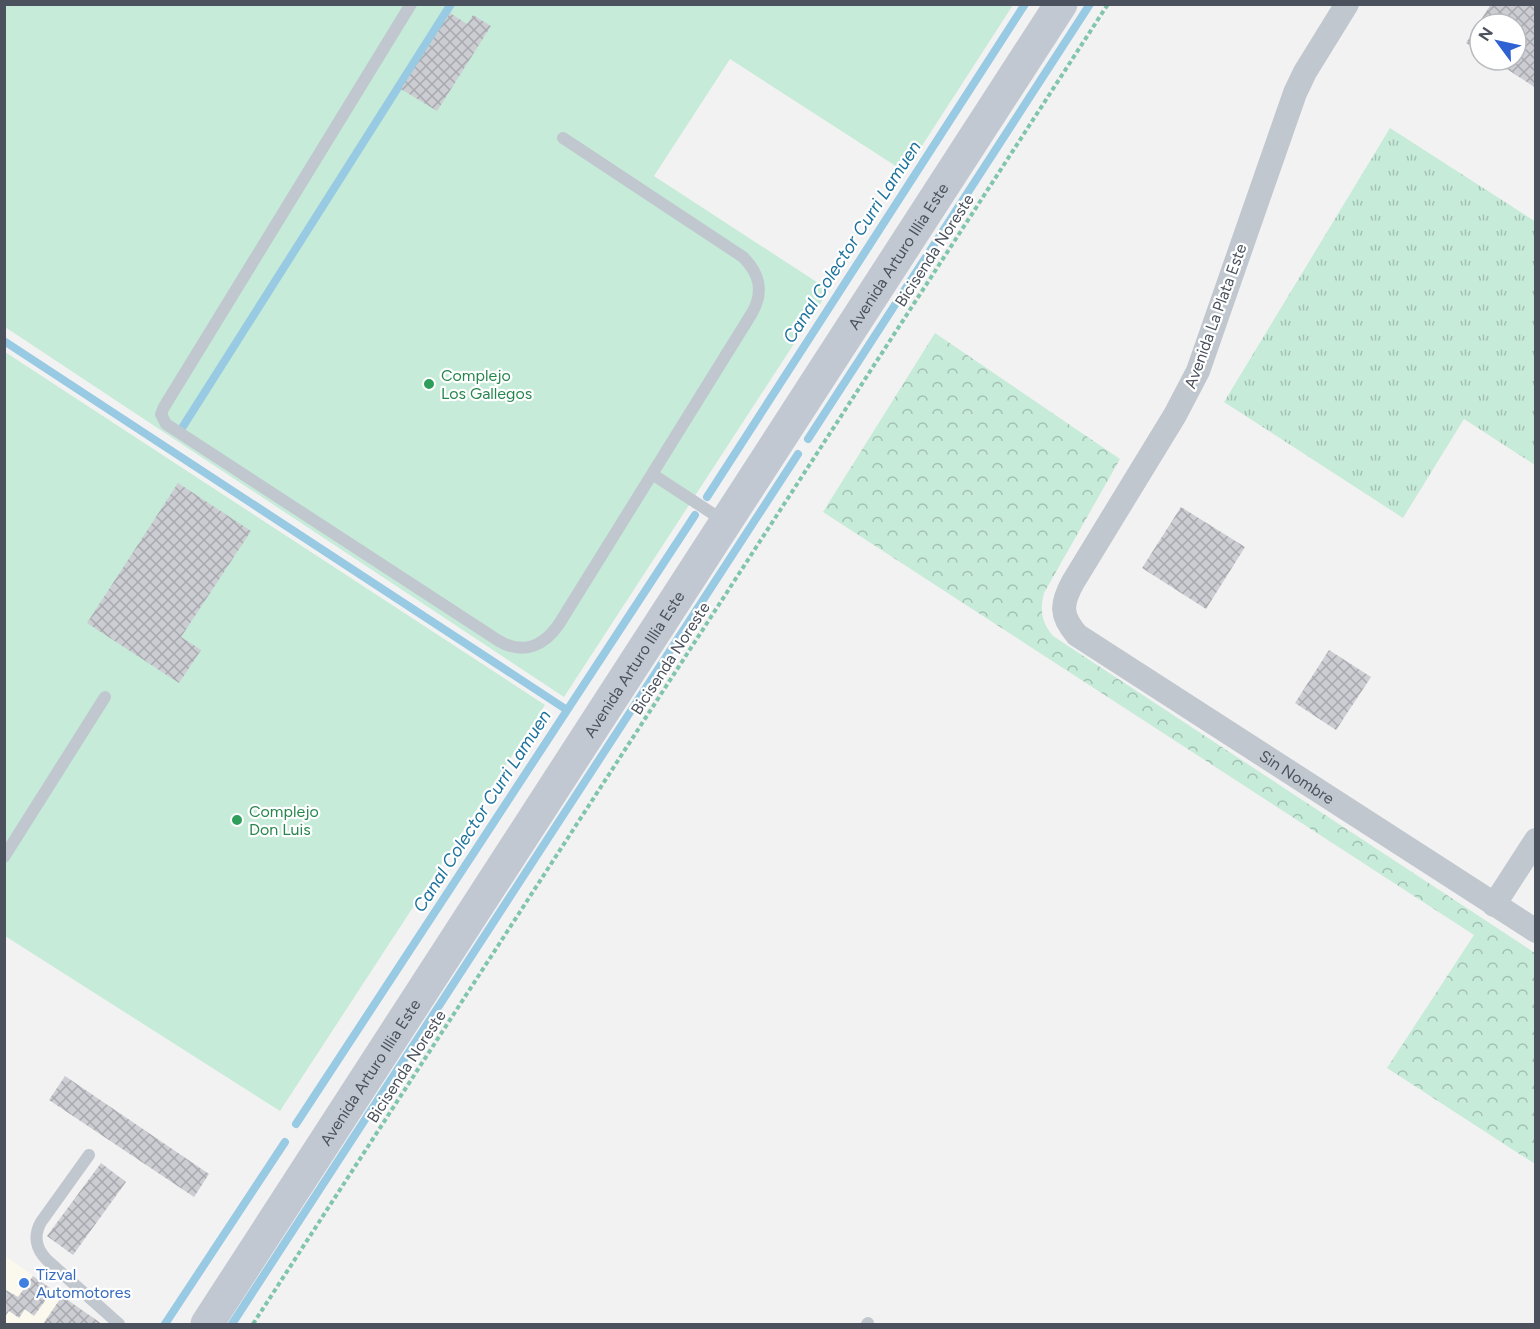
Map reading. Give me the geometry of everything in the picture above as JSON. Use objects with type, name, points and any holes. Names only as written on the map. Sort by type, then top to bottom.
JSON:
[{"type":"main road","name":"Avenida Arturo Illia Este","points":[[207,1324],[1061,4]]},
{"type":"street","name":"Avenida La Plata Este","points":[[1065,617],[1064,605],[1073,582],[1175,415],[1198,371],[1295,93],[1305,72],[1347,4]]},
{"type":"street","name":"Sin Nombre","points":[[1065,617],[1077,635],[1536,932]]},
{"type":"street","points":[[1494,905],[1536,840]]},
{"type":"lane","points":[[411,4],[164,407],[162,418],[180,433],[499,641],[517,648],[541,643],[554,631],[756,306],[759,296],[758,279],[750,264],[737,252],[563,138]]},
{"type":"lane","points":[[652,474],[726,522]]},
{"type":"lane","points":[[4,857],[105,697]]},
{"type":"lane","points":[[89,1155],[41,1222],[36,1243],[47,1260],[119,1324]]},
{"type":"path","name":"Bicisenda Noreste","points":[[253,1324],[1108,4]]},
{"type":"shaded area","name":"Tizval Automotores","points":[[4,1255],[62,1296],[102,1324],[5,1324]]},
{"type":"green space","name":"Complejo Los Gallegos","points":[[4,5],[1013,5],[905,172],[730,59],[654,176],[829,290],[564,697],[5,327]]},
{"type":"green space","points":[[1390,128],[1536,222],[1535,465],[1464,419],[1403,518],[1224,402]]},
{"type":"green space","points":[[935,333],[1120,459],[1044,593],[1042,616],[1053,636],[1535,953],[1535,1164],[1387,1068],[1474,935],[823,512]]},
{"type":"green space","name":"Complejo Don Luis","points":[[5,352],[545,705],[280,1111],[5,936]]},
{"type":"building","points":[[1491,4],[1536,4],[1536,88],[1511,72],[1528,72],[1528,12],[1486,12]]},
{"type":"building","points":[[450,13],[467,24],[473,15],[491,26],[437,111],[401,89]]},
{"type":"building","points":[[178,483],[251,531],[181,637],[201,650],[179,683],[87,623]]},
{"type":"building","points":[[1181,507],[1245,547],[1206,609],[1142,568]]},
{"type":"building","points":[[1329,650],[1371,677],[1336,730],[1295,703]]},
{"type":"building","points":[[65,1076],[209,1174],[194,1197],[49,1100]]},
{"type":"building","points":[[101,1163],[126,1182],[73,1255],[47,1236]]},
{"type":"building","points":[[33,1276],[53,1290],[34,1316],[25,1309],[19,1318],[9,1311],[4,1318],[4,1289],[18,1297]]},
{"type":"building","points":[[62,1296],[102,1324],[43,1324]]},
{"type":"waterway","points":[[182,428],[451,4]]},
{"type":"waterway","name":"Canal Colector Curri Lamuen","points":[[707,497],[1025,4]]},
{"type":"waterway","points":[[808,439],[1090,4]]},
{"type":"waterway","points":[[4,341],[567,710]]},
{"type":"waterway","points":[[232,1324],[798,454]]},
{"type":"waterway","name":"Canal Colector Curri Lamuen","points":[[296,1124],[695,515]]},
{"type":"waterway","name":"Canal Colector Curri Lamuen","points":[[165,1324],[285,1142]]},
{"type":"place","name":"Complejo Los Gallegos","points":[[429,384]]},
{"type":"place","name":"Complejo Don Luis","points":[[237,820]]},
{"type":"place","name":"Tizval Automotores","points":[[24,1283]]}]
